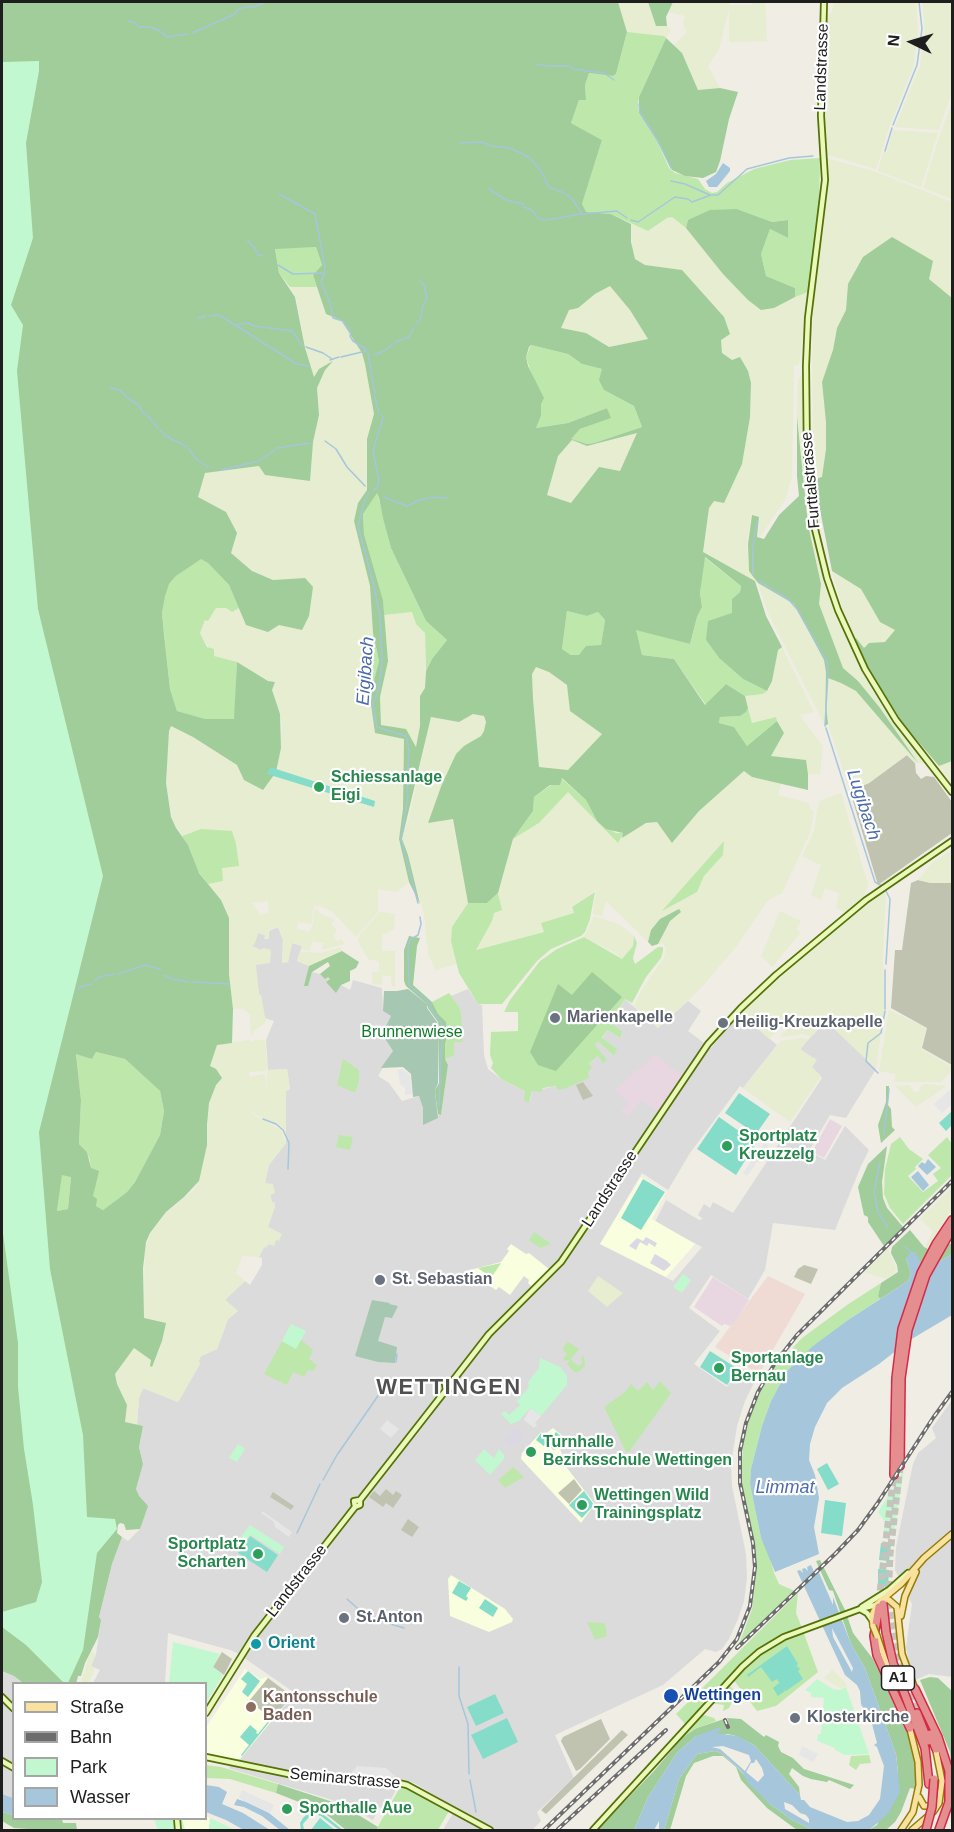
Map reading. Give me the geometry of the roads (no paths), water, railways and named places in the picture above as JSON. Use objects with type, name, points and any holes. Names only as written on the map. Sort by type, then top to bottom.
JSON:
[{"type":"highway","points":[[894,1475],[900,1356],[909,1303],[924,1266],[952,1220]]},
{"type":"highway","points":[[900,1466],[900,1356],[914,1305],[933,1261],[952,1229]]},
{"type":"highway","points":[[880,1603],[874,1636],[877,1655],[910,1728]]},
{"type":"highway","name":"A1","points":[[880,1603],[893,1663],[925,1748],[932,1782],[921,1830]]},
{"type":"highway","points":[[892,1680],[925,1748]]},
{"type":"highway","points":[[915,1689],[935,1729],[946,1760],[950,1791],[944,1819],[939,1830]]},
{"type":"highway","name":"A1","points":[[926,1830],[932,1807],[930,1747],[919,1713],[936,1749]]},
{"type":"main road","name":"Landstrasse","points":[[822,133],[824,2]]},
{"type":"main road","name":"Furttalstrasse","points":[[822,133],[825,180],[808,318],[806,366],[807,459],[814,525],[827,578],[838,610],[865,669],[896,720],[952,792]]},
{"type":"main road","name":"Landstrasse","points":[[207,1711],[240,1657],[355,1507],[354,1501],[360,1500],[446,1390],[452,1388],[451,1383],[493,1329],[561,1262],[712,1040],[776,975],[866,900],[952,841]]},
{"type":"main road","points":[[593,1830],[725,1682],[759,1652],[784,1637],[880,1603],[952,1534]]},
{"type":"main road","points":[[899,1627],[904,1598],[914,1571]]},
{"type":"main road","points":[[872,1623],[880,1603]]},
{"type":"main road","points":[[880,1603],[897,1608],[903,1658],[928,1722],[942,1781],[940,1798],[933,1812],[912,1830]]},
{"type":"main road","points":[[860,1609],[867,1613],[872,1623],[910,1728],[918,1762],[918,1792],[921,1804],[927,1807],[933,1806],[940,1798]]},
{"type":"main road","name":"Seminarstrasse","points":[[207,1757],[298,1776],[394,1782],[415,1787],[490,1830]]},
{"type":"main road","points":[[901,1830],[913,1812],[918,1792]]},
{"type":"water","points":[[723,163],[730,168],[730,171],[717,187],[709,187],[706,181],[716,174]]},
{"type":"water","points":[[928,1159],[936,1167],[927,1175],[918,1166],[922,1162],[925,1164]]},
{"type":"water","points":[[918,1171],[929,1185],[923,1191],[911,1177]]},
{"type":"water","name":"Limmat","points":[[911,1252],[915,1252],[923,1268],[927,1269],[952,1254],[952,1315],[910,1340],[842,1388],[827,1403],[815,1427],[810,1444],[809,1460],[815,1475],[819,1498],[814,1527],[819,1554],[775,1572],[761,1538],[750,1484],[751,1469],[771,1401],[787,1371],[813,1346],[908,1281],[911,1274],[906,1258]]},
{"type":"water","points":[[811,1565],[816,1576],[815,1569],[817,1568],[833,1605],[833,1597],[851,1644],[865,1668],[896,1754],[900,1792],[888,1814],[869,1830],[813,1830],[792,1820],[770,1804],[748,1783],[735,1765],[721,1753],[715,1751],[697,1754],[679,1779],[664,1830],[659,1830],[659,1821],[654,1830],[634,1830],[648,1797],[677,1753],[696,1736],[720,1727],[721,1730],[716,1733],[737,1736],[754,1745],[800,1795],[801,1800],[804,1800],[810,1807],[847,1822],[858,1821],[869,1815],[880,1799],[884,1766],[877,1747],[874,1745],[877,1743],[872,1724],[861,1704],[860,1691],[857,1685],[845,1675],[797,1571],[800,1570],[803,1573],[802,1569],[805,1568],[808,1571],[807,1567]],"holes":[[[832,1628],[853,1668],[852,1672],[833,1637]],[[723,1746],[749,1755],[751,1761],[745,1771],[720,1749],[712,1747]],[[756,1759],[764,1775],[758,1782],[746,1772],[751,1763],[754,1763]],[[784,1802],[806,1815],[809,1823],[785,1809]]]},
{"type":"water","points":[[207,1785],[219,1787],[227,1792],[222,1804],[243,1813],[270,1830],[244,1830],[207,1812]]},
{"type":"water","points":[[2,1794],[12,1798],[12,1815],[2,1812]]},
{"type":"water","points":[[237,1799],[269,1813],[290,1830],[280,1830],[262,1816],[234,1805]]},
{"type":"waterway","points":[[192,33],[235,14],[238,9],[250,6],[252,8],[265,2]]},
{"type":"waterway","points":[[893,125],[917,65],[922,29],[919,2]]},
{"type":"waterway","points":[[128,21],[139,27],[151,27],[167,37],[187,34]]},
{"type":"waterway","points":[[536,64],[570,66],[573,69],[604,73],[614,80]]},
{"type":"waterway","points":[[639,104],[640,112],[671,168]]},
{"type":"waterway","points":[[885,151],[892,128]]},
{"type":"waterway","points":[[460,143],[481,142],[509,148],[523,154],[531,159],[541,171],[549,187],[564,193]]},
{"type":"waterway","points":[[712,195],[718,195],[747,169],[789,158],[813,156]]},
{"type":"waterway","points":[[671,181],[685,184],[710,195]]},
{"type":"waterway","points":[[489,189],[506,200],[523,204],[538,218],[545,220]]},
{"type":"waterway","name":"Eigibach","points":[[279,194],[315,214],[325,267],[321,281],[333,318],[343,321],[353,341],[367,350]]},
{"type":"waterway","points":[[566,194],[582,214],[617,211],[627,218]]},
{"type":"waterway","points":[[631,220],[638,222],[675,197],[692,202],[711,195]]},
{"type":"waterway","points":[[547,220],[581,214]]},
{"type":"waterway","name":"Eigibach","points":[[247,240],[258,255],[263,256]]},
{"type":"waterway","name":"Eigibach","points":[[278,265],[293,274],[323,273]]},
{"type":"waterway","points":[[417,323],[421,318],[423,305],[427,298],[424,285],[420,281]]},
{"type":"waterway","points":[[210,316],[219,315],[297,364],[308,366]]},
{"type":"waterway","points":[[198,318],[206,316]]},
{"type":"waterway","points":[[236,325],[249,323],[254,326],[292,331],[302,345]]},
{"type":"waterway","points":[[374,355],[397,341],[409,337],[414,327]]},
{"type":"waterway","points":[[306,347],[332,359]]},
{"type":"waterway","points":[[341,357],[366,351]]},
{"type":"waterway","name":"Eigibach","points":[[368,353],[375,394]]},
{"type":"waterway","points":[[330,360],[339,357]]},
{"type":"waterway","points":[[110,388],[120,390],[139,405],[142,412],[158,428]]},
{"type":"waterway","name":"Eigibach","points":[[375,397],[379,413]]},
{"type":"waterway","name":"Eigibach","points":[[373,490],[377,488],[379,481],[373,451],[382,415]]},
{"type":"waterway","points":[[160,430],[166,436],[187,447]]},
{"type":"waterway","points":[[325,441],[336,449],[347,467],[365,486]]},
{"type":"waterway","points":[[221,470],[259,461],[277,448],[310,443]]},
{"type":"waterway","points":[[189,449],[196,459],[208,467]]},
{"type":"waterway","name":"Eigibach","points":[[369,493],[364,502],[358,526],[380,616],[382,661],[379,689],[373,704],[377,727],[406,736],[409,750],[408,795],[401,839],[418,903]]},
{"type":"waterway","points":[[384,497],[407,506],[433,497],[448,498]]},
{"type":"waterway","name":"Lugibach","points":[[753,574],[753,545],[757,521]]},
{"type":"waterway","name":"Lugibach","points":[[759,581],[789,600],[797,609],[827,662],[825,726]]},
{"type":"waterway","name":"Lugibach","points":[[826,728],[875,882],[882,886]]},
{"type":"waterway","name":"Lugibach","points":[[886,891],[890,899],[886,964]]},
{"type":"waterway","name":"Eigibach","points":[[420,917],[418,935],[410,940],[408,948],[409,985],[431,1004],[430,1008],[444,1026],[439,1107]]},
{"type":"waterway","points":[[119,974],[145,965],[160,969]]},
{"type":"waterway","name":"Lugibach","points":[[885,970],[885,1009]]},
{"type":"waterway","points":[[95,981],[99,977],[115,974]]},
{"type":"waterway","points":[[164,975],[189,982]]},
{"type":"waterway","points":[[193,982],[229,984]]},
{"type":"waterway","points":[[78,990],[80,987],[92,984]]},
{"type":"waterway","name":"Lugibach","points":[[878,1073],[866,1061],[868,1043],[881,1033],[885,1011]]},
{"type":"waterway","name":"Lugibach","points":[[884,1134],[889,1089]]},
{"type":"waterway","points":[[263,1119],[276,1124],[283,1130],[289,1143],[288,1169]]},
{"type":"waterway","name":"Lugibach","points":[[880,1162],[874,1192],[878,1212],[888,1228]]},
{"type":"waterway","name":"Lugibach","points":[[905,1247],[911,1252]]},
{"type":"waterway","points":[[396,1362],[397,1354]]},
{"type":"waterway","points":[[323,1480],[337,1455],[389,1380]]},
{"type":"waterway","points":[[297,1533],[320,1484]]},
{"type":"waterway","points":[[347,1599],[364,1614]]},
{"type":"waterway","points":[[370,1618],[404,1628]]},
{"type":"waterway","points":[[459,1667],[459,1696],[468,1724],[469,1774]]},
{"type":"waterway","points":[[470,1780],[476,1812]]},
{"type":"tunnel","points":[[900,1466],[890,1554],[888,1602],[898,1659],[917,1713]]},
{"type":"tunnel","points":[[879,1601],[893,1481]]},
{"type":"railway","points":[[544,1830],[719,1662],[737,1639],[750,1606],[755,1567],[753,1543],[740,1483],[740,1451],[746,1423],[758,1392],[775,1363],[797,1335],[952,1181]]},
{"type":"railway","points":[[737,1648],[858,1530],[952,1392]]},
{"type":"railway","points":[[725,1720],[728,1727]]},
{"type":"railway","points":[[558,1829],[666,1730]]},
{"type":"place","name":"Schiessanlage Eigi","points":[[319,787]]},
{"type":"place","name":"Marienkapelle","points":[[555,1018]]},
{"type":"place","name":"Heilig-Kreuzkapelle","points":[[723,1023]]},
{"type":"place","name":"Sportplatz Kreuzzelg","points":[[727,1146]]},
{"type":"place","name":"St. Sebastian","points":[[380,1280]]},
{"type":"place","name":"Sportanlage Bernau","points":[[719,1368]]},
{"type":"place","name":"Turnhalle Bezirksschule Wettingen","points":[[531,1452]]},
{"type":"place","name":"Wettingen Wild Trainingsplatz","points":[[582,1505]]},
{"type":"place","name":"Sportplatz Scharten","points":[[258,1554]]},
{"type":"place","name":"St.Anton","points":[[344,1618]]},
{"type":"place","name":"Orient","points":[[256,1644]]},
{"type":"place","name":"Wettingen","points":[[671,1696]]},
{"type":"place","name":"Kantonsschule Baden","points":[[251,1707]]},
{"type":"place","name":"Klosterkirche","points":[[795,1718]]},
{"type":"place","name":"Sporthalle Aue","points":[[287,1809]]},
{"type":"district","name":"WETTINGEN","points":[[449,1388]]},
{"type":"park label","name":"Brunnenwiese","points":[[412,1033]]}]
